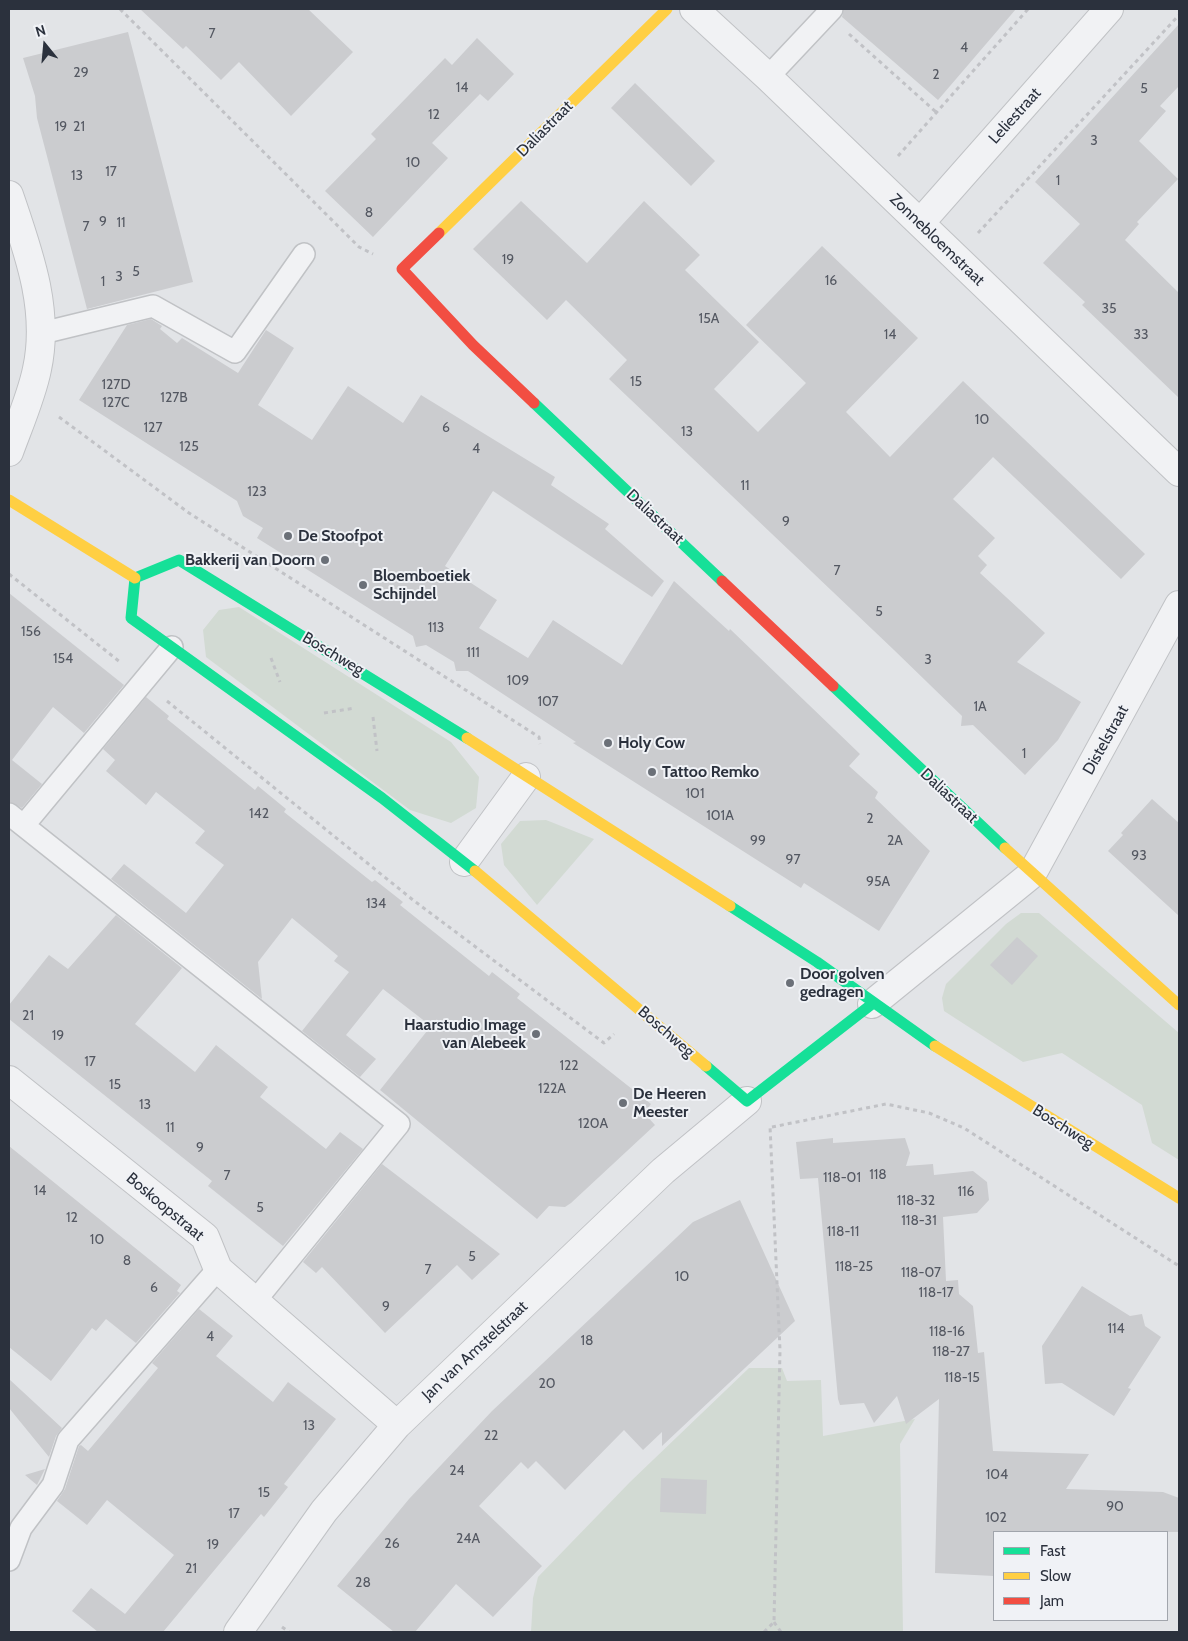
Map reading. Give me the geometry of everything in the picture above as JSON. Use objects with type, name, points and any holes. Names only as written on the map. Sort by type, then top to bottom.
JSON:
[{"type":"street","name":"Daliastraat","points":[[667,9],[402,270],[480,352],[1032,874]]},
{"type":"street","name":"Zonnebloemstraat","points":[[694,9],[768,77],[1179,472]]},
{"type":"street","name":"Leliestraat","points":[[920,223],[1109,9]]},
{"type":"street","points":[[9,195],[38,292],[42,333],[37,371],[9,452]]},
{"type":"street","points":[[9,500],[135,578]]},
{"type":"street","name":"Boschweg","points":[[747,1101],[464,862],[382,798],[131,618],[135,578],[178,560],[389,688],[817,962],[872,1004],[992,1084],[1179,1198]]},
{"type":"street","name":"Distelstraat","points":[[1032,874],[1179,605]]},
{"type":"street","points":[[464,862],[526,777]]},
{"type":"street","points":[[747,1101],[872,1004],[1032,874],[1179,1005]]},
{"type":"street","name":"Boskoopstraat","points":[[9,1080],[205,1237],[218,1269],[397,1425]]},
{"type":"street","name":"Jan van Amstelstraat","points":[[238,1632],[324,1511],[397,1425],[663,1171],[747,1101]]},
{"type":"lane","points":[[768,77],[829,12]]},
{"type":"lane","points":[[42,333],[153,306],[236,352],[304,254]]},
{"type":"lane","points":[[172,647],[16,820],[399,1124],[255,1301]]},
{"type":"lane","points":[[9,1560],[21,1528],[53,1485],[68,1440],[218,1269]]},
{"type":"path","points":[[120,9],[359,247],[402,270]]},
{"type":"path","points":[[877,182],[936,112],[1028,9]]},
{"type":"path","points":[[829,12],[936,112]]},
{"type":"path","points":[[955,257],[1179,15]]},
{"type":"path","points":[[29,394],[189,513],[538,737],[546,768],[526,777]]},
{"type":"path","points":[[9,574],[413,900],[604,1043],[641,1011]]},
{"type":"path","points":[[253,605],[281,685]]},
{"type":"path","points":[[319,714],[364,707]]},
{"type":"path","points":[[372,715],[382,798]]},
{"type":"path","points":[[781,1632],[774,1622],[780,1350],[772,1127],[886,1104],[928,1113],[964,1128],[1179,1266]]},
{"type":"path","points":[[764,1632],[774,1622]]},
{"type":"shaded area","points":[[239,607],[451,742],[479,777],[476,808],[451,823],[410,810],[206,657],[203,630],[219,610]]},
{"type":"shaded area","points":[[546,820],[594,839],[537,905],[504,865],[501,844],[520,821]]},
{"type":"shaded area","points":[[1021,913],[1039,913],[1179,1033],[1179,1160],[1152,1143],[1142,1105],[1062,1053],[1023,1062],[944,1011],[942,998],[946,984],[1006,924]]},
{"type":"shaded area","points":[[749,1368],[782,1368],[787,1381],[821,1380],[823,1436],[915,1419],[900,1444],[903,1632],[531,1632],[533,1598],[538,1577],[630,1482]]},
{"type":"building","points":[[140,9],[308,9],[353,52],[291,116],[239,62],[221,80],[186,46],[183,49]]},
{"type":"building","points":[[844,9],[1016,9],[938,100],[842,17]]},
{"type":"building","points":[[1179,24],[1179,86],[1160,106],[1166,111],[1139,141],[1178,179],[1137,222],[1139,224],[1125,240],[1179,293],[1179,398],[1082,305],[1085,302],[1043,263],[1080,224],[1035,182]]},
{"type":"building","points":[[128,32],[193,282],[87,309],[37,118],[35,96],[23,58]]},
{"type":"building","points":[[477,38],[514,74],[488,101],[480,94],[432,143],[448,158],[373,237],[325,191],[376,139],[371,134],[445,58],[452,65]]},
{"type":"building","points":[[635,83],[715,161],[691,186],[611,108]]},
{"type":"building","points":[[521,201],[587,263],[644,201],[700,255],[685,270],[759,342],[714,389],[758,432],[806,383],[746,325],[822,246],[918,338],[846,412],[890,457],[963,381],[1145,554],[1121,579],[993,457],[953,499],[995,538],[978,556],[987,565],[980,573],[1045,633],[1017,662],[1081,702],[1058,740],[1025,775],[973,725],[961,726],[962,716],[609,379],[627,360],[566,300],[547,320],[473,249]]},
{"type":"building","points":[[151,319],[162,326],[160,329],[177,343],[182,338],[238,373],[266,330],[294,348],[258,405],[312,440],[348,386],[403,423],[421,395],[555,477],[551,485],[609,524],[605,529],[664,581],[652,597],[493,491],[445,566],[497,600],[479,628],[528,658],[553,620],[622,665],[674,581],[729,631],[730,629],[860,754],[849,766],[878,792],[875,798],[930,851],[879,931],[804,883],[801,888],[573,743],[576,742],[468,671],[456,671],[454,662],[426,645],[416,647],[413,636],[257,538],[263,528],[243,516],[237,501],[79,400],[127,325]]},
{"type":"building","points":[[9,593],[124,685],[84,733],[53,707],[12,760],[42,784],[22,808],[9,802]]},
{"type":"building","points":[[146,697],[169,716],[167,719],[255,790],[258,786],[286,809],[284,812],[372,882],[375,880],[403,902],[400,905],[489,976],[492,972],[520,994],[517,998],[651,1104],[644,1113],[655,1125],[571,1203],[565,1207],[549,1206],[537,1219],[380,1090],[431,1026],[383,989],[346,1035],[376,1059],[360,1077],[302,1031],[349,972],[334,961],[338,956],[292,918],[258,962],[262,999],[111,879],[124,864],[186,913],[224,865],[195,843],[205,831],[156,792],[146,805],[106,771],[115,760],[103,749]]},
{"type":"building","points":[[1152,799],[1179,823],[1179,916],[1108,851],[1123,835],[1121,833]]},
{"type":"building","points":[[116,915],[182,968],[135,1024],[195,1072],[216,1045],[268,1087],[260,1097],[326,1149],[340,1132],[363,1149],[283,1246],[208,1186],[212,1181],[9,1019],[9,1005],[49,955],[68,969]]},
{"type":"building","points":[[1017,937],[1038,956],[1012,985],[990,965]]},
{"type":"building","points":[[833,1138],[833,1143],[905,1138],[910,1153],[906,1166],[933,1164],[934,1175],[973,1171],[987,1182],[989,1200],[977,1213],[943,1217],[946,1281],[958,1280],[959,1294],[973,1306],[978,1353],[984,1352],[993,1451],[1089,1454],[1066,1489],[1163,1492],[1179,1498],[1179,1532],[993,1531],[993,1576],[935,1573],[939,1399],[906,1424],[897,1396],[874,1423],[864,1403],[840,1405],[818,1178],[800,1179],[796,1142]]},
{"type":"building","points":[[9,1146],[181,1285],[177,1291],[180,1293],[136,1343],[106,1319],[96,1331],[92,1328],[51,1381],[9,1347]]},
{"type":"building","points":[[382,1164],[500,1254],[472,1280],[457,1265],[385,1333],[322,1267],[316,1273],[303,1262]]},
{"type":"building","points":[[740,1200],[795,1321],[662,1446],[662,1432],[643,1450],[624,1430],[565,1490],[536,1461],[528,1469],[521,1462],[479,1506],[542,1566],[493,1617],[456,1584],[415,1632],[394,1632],[337,1586],[409,1499],[492,1411],[693,1222]]},
{"type":"building","points":[[1082,1286],[1130,1316],[1142,1314],[1145,1326],[1161,1337],[1128,1388],[1131,1389],[1114,1416],[1062,1383],[1045,1384],[1042,1346]]},
{"type":"building","points":[[199,1309],[233,1336],[216,1356],[273,1402],[288,1382],[336,1419],[284,1484],[288,1487],[264,1517],[261,1514],[163,1632],[98,1632],[72,1611],[91,1588],[125,1614],[174,1555],[107,1500],[87,1525],[57,1501],[65,1489],[79,1446],[81,1445],[88,1451],[158,1368],[152,1363]]},
{"type":"building","points":[[9,1379],[62,1428],[56,1436],[49,1457],[9,1408]]},
{"type":"building","points":[[45,1469],[37,1485],[25,1475]]},
{"type":"building","points":[[661,1478],[707,1480],[706,1514],[660,1512]]},
{"type":"traffic: fast","points":[[534,403],[722,581]]},
{"type":"traffic: fast","points":[[135,578],[179,560],[467,738]]},
{"type":"traffic: fast","points":[[135,578],[131,618],[382,798],[475,871]]},
{"type":"traffic: fast","points":[[833,686],[1005,848]]},
{"type":"traffic: fast","points":[[730,906],[817,962],[935,1046]]},
{"type":"traffic: fast","points":[[706,1066],[747,1101],[872,1004]]},
{"type":"traffic: slow","points":[[439,233],[667,9]]},
{"type":"traffic: slow","points":[[9,500],[135,578]]},
{"type":"traffic: slow","points":[[467,738],[730,906]]},
{"type":"traffic: slow","points":[[1005,848],[1179,1005]]},
{"type":"traffic: slow","points":[[475,871],[706,1066]]},
{"type":"traffic: slow","points":[[935,1046],[1179,1198]]},
{"type":"traffic: jam","points":[[439,233],[402,269],[473,345],[534,403]]},
{"type":"traffic: jam","points":[[722,581],[833,686]]},
{"type":"place","name":"De Stoofpot","points":[[288,536]]},
{"type":"place","name":"Bakkerij van Doorn","points":[[325,560]]},
{"type":"place","name":"Bloemboetiek Schijndel","points":[[363,585]]},
{"type":"place","name":"Holy Cow","points":[[608,743]]},
{"type":"place","name":"Tattoo Remko","points":[[652,772]]},
{"type":"place","name":"Door golven gedragen","points":[[790,983]]},
{"type":"place","name":"Haarstudio Image van Alebeek","points":[[536,1034]]},
{"type":"place","name":"De Heeren Meester","points":[[623,1103]]}]
